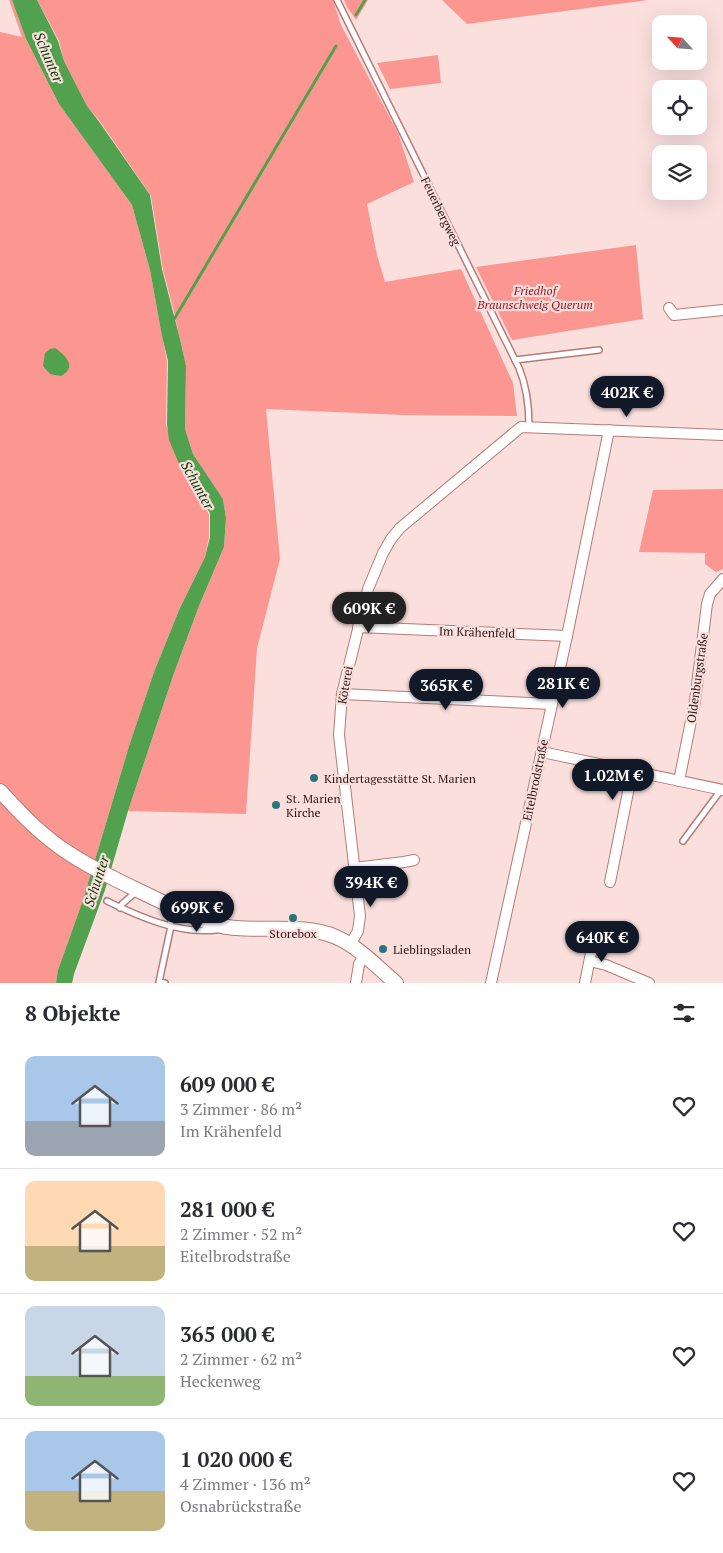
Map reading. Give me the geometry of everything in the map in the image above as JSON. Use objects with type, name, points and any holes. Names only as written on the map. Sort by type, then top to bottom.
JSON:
[{"type":"main road","points":[[4,795],[51,841],[112,878],[138,890],[175,902],[192,915],[213,924],[231,928],[318,931],[336,936],[350,945],[396,983]]},
{"type":"street","points":[[669,308],[674,315],[723,310]]},
{"type":"street","name":"Köterei","points":[[350,945],[355,938],[360,924],[339,735],[342,694],[368,589],[383,553],[400,528],[521,426],[529,426]]},
{"type":"street","points":[[529,426],[723,435]]},
{"type":"street","name":"Eitelbrodstraße","points":[[491,983],[567,636],[609,430]]},
{"type":"street","name":"Oldenburgstraße","points":[[679,781],[695,701],[707,604],[710,594],[723,579]]},
{"type":"street","name":"Im Krähenfeld","points":[[358,627],[567,636]]},
{"type":"street","points":[[342,694],[551,704]]},
{"type":"street","points":[[542,752],[722,790]]},
{"type":"street","points":[[610,882],[632,772]]},
{"type":"street","points":[[354,868],[414,860]]},
{"type":"street","points":[[585,983],[594,938]]},
{"type":"street","points":[[356,983],[359,964],[364,956]]},
{"type":"street","points":[[590,961],[606,965],[649,983]]},
{"type":"lane","name":"Feuerbergweg","points":[[337,0],[525,382],[528,394],[529,426]]},
{"type":"lane","points":[[515,360],[599,350]]},
{"type":"lane","points":[[683,841],[722,790]]},
{"type":"lane","points":[[120,908],[138,890]]},
{"type":"lane","points":[[107,901],[147,920],[171,926],[202,931],[231,928]]},
{"type":"lane","points":[[165,983],[159,982],[175,902]]},
{"type":"lane","points":[[187,929],[192,915]]},
{"type":"green space","points":[[9,0],[12,0],[26,39],[59,104],[132,205],[150,270],[167,361],[166,425],[182,472],[209,514],[209,537],[205,557],[179,610],[154,672],[130,743],[83,900],[58,970],[56,983],[0,983],[0,32],[22,37]]},
{"type":"green space","points":[[37,0],[333,0],[341,25],[398,133],[414,182],[367,204],[377,255],[385,282],[461,269],[513,383],[517,416],[402,415],[266,409],[280,559],[257,648],[246,814],[128,811],[173,676],[199,606],[224,547],[226,518],[223,499],[193,454],[185,429],[186,366],[163,270],[151,196],[101,123],[87,106],[64,61],[59,41]]},
{"type":"green space","points":[[344,0],[368,0],[356,20]]},
{"type":"green space","points":[[442,0],[648,0],[467,24]]},
{"type":"green space","points":[[438,55],[441,83],[390,89],[377,63]]},
{"type":"green space","name":"Friedhof Braunschweig Querum","points":[[636,245],[643,319],[512,340],[476,267]]},
{"type":"green space","points":[[723,489],[723,569],[716,572],[705,564],[705,553],[639,552],[653,490]]},
{"type":"water","name":"Schunter","points":[[12,0],[37,0],[58,41],[64,61],[87,106],[150,195],[162,269],[186,366],[185,429],[193,454],[223,499],[226,518],[224,547],[199,606],[173,676],[128,811],[105,890],[72,983],[56,983],[58,970],[83,900],[130,743],[154,672],[179,610],[205,557],[210,537],[210,513],[182,471],[169,440],[167,424],[168,361],[150,270],[132,205],[59,104],[26,39]]},
{"type":"water","points":[[55,348],[63,354],[69,365],[69,369],[61,376],[50,374],[43,366],[45,353]]},
{"type":"waterway","points":[[356,15],[365,0]]},
{"type":"waterway","points":[[173,321],[336,46]]},
{"type":"place","name":"Kindertagesstätte St. Marien","points":[[314,778]]},
{"type":"place","name":"St. Marien Kirche","points":[[276,805]]},
{"type":"place","name":"Storebox","points":[[293,918]]},
{"type":"place","name":"Lieblingsladen","points":[[383,949]]}]
